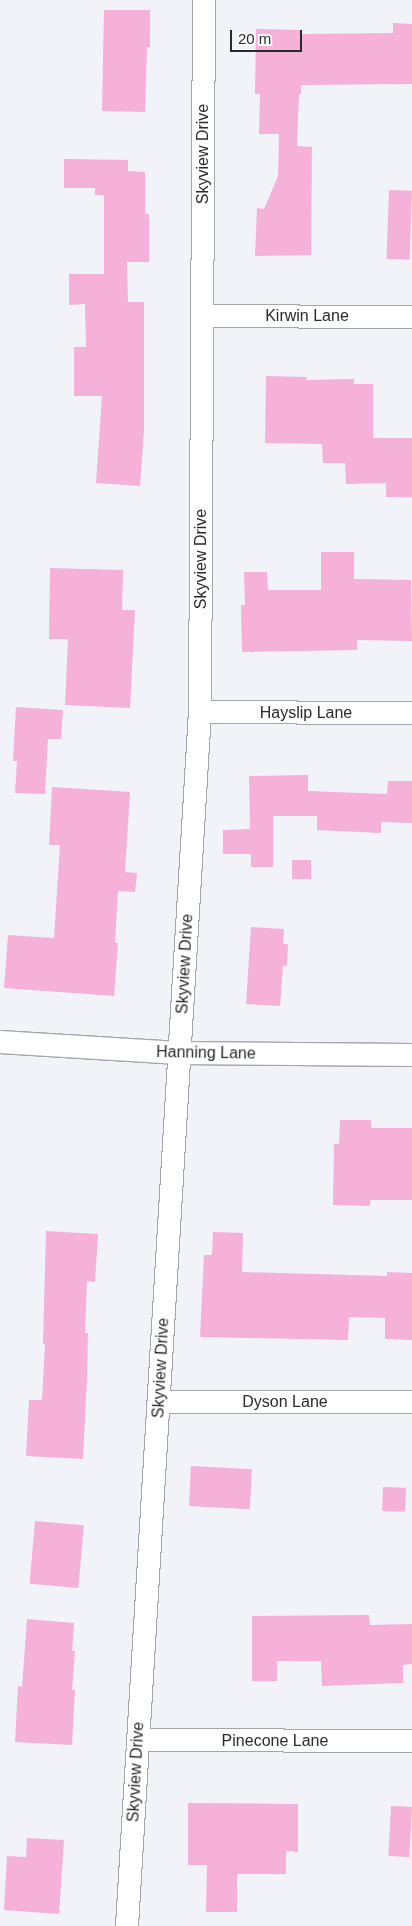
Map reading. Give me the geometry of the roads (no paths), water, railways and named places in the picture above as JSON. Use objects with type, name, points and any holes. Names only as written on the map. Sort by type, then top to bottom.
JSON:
[{"type":"street","name":"Skyview Drive","points":[[127,1926],[200,712],[204,0]]},
{"type":"street","name":"Kirwin Lane","points":[[202,316],[412,317]]},
{"type":"street","name":"Hayslip Lane","points":[[200,712],[412,713]]},
{"type":"street","name":"Hanning Lane","points":[[0,1042],[179,1053],[412,1055]]},
{"type":"street","name":"Dyson Lane","points":[[158,1402],[412,1402]]},
{"type":"street","name":"Pinecone Lane","points":[[138,1740],[412,1742]]}]
